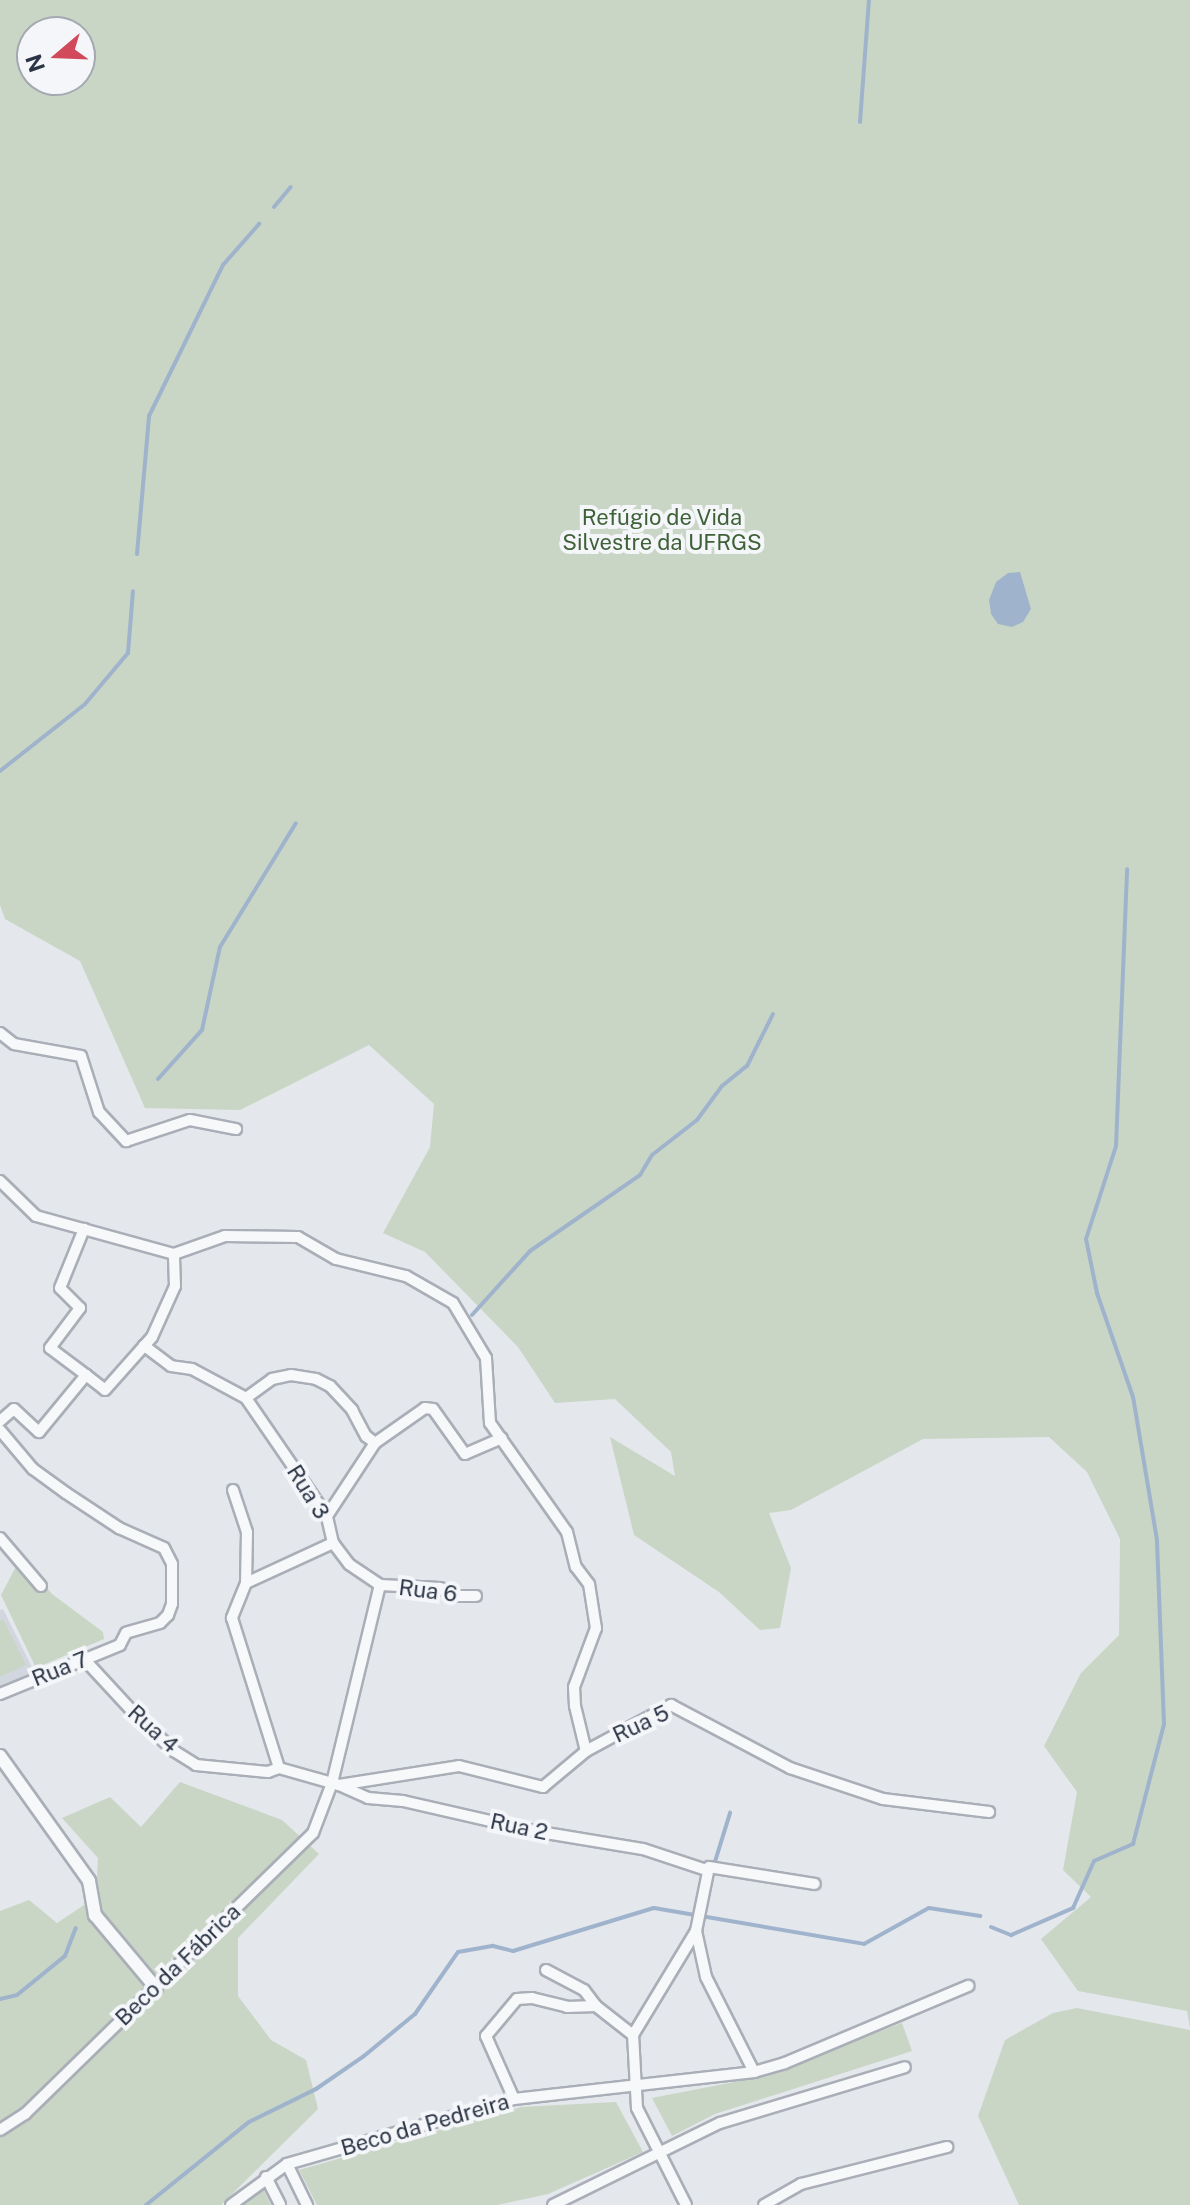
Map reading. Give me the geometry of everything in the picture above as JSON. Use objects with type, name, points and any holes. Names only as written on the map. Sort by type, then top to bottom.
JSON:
[{"type":"street","points":[[0,1033],[14,1044],[81,1056],[99,1112],[126,1141],[190,1120],[236,1129]]},
{"type":"street","points":[[0,1181],[36,1216],[174,1254],[225,1236],[298,1237],[336,1259],[406,1276],[453,1303],[485,1356],[490,1423],[567,1532],[576,1567],[589,1584],[596,1628],[574,1687],[575,1706],[586,1751]]},
{"type":"street","points":[[84,1229],[60,1288],[80,1308],[50,1348],[105,1390],[152,1337],[175,1286],[174,1254]]},
{"type":"street","name":"Rua 3","points":[[144,1346],[171,1366],[192,1369],[246,1398],[327,1516],[333,1543],[349,1564],[380,1585]]},
{"type":"street","points":[[0,1421],[14,1409],[39,1432],[86,1375]]},
{"type":"street","points":[[246,1398],[272,1379],[291,1375],[316,1379],[330,1386],[352,1410],[366,1436],[375,1443]]},
{"type":"street","points":[[327,1516],[375,1443],[428,1407],[465,1454],[502,1438]]},
{"type":"street","name":"Rua 7","points":[[0,1430],[33,1469],[119,1528],[156,1542],[169,1554],[172,1564],[172,1604],[168,1615],[160,1623],[126,1633],[120,1645],[0,1694]]},
{"type":"street","points":[[233,1490],[247,1532],[246,1583],[232,1618],[279,1768]]},
{"type":"street","points":[[0,1538],[41,1586]]},
{"type":"street","points":[[246,1583],[333,1543]]},
{"type":"street","points":[[336,1784],[380,1585]]},
{"type":"street","name":"Rua 6","points":[[380,1585],[440,1588],[455,1596],[476,1596]]},
{"type":"street","name":"Rua 4","points":[[84,1659],[135,1714],[196,1765],[268,1772],[279,1768],[336,1784]]},
{"type":"street","name":"Rua 5","points":[[336,1784],[459,1766],[543,1787],[586,1751],[671,1705],[790,1768],[816,1777],[883,1799],[989,1812]]},
{"type":"street","points":[[0,1756],[89,1881],[95,1915],[156,1988]]},
{"type":"street","name":"Rua 2","points":[[336,1784],[368,1798],[403,1801],[534,1831],[643,1849],[708,1868],[815,1884]]},
{"type":"street","name":"Beco da Fábrica","points":[[0,2130],[25,2114],[313,1833],[336,1784]]},
{"type":"street","points":[[686,2205],[637,2108],[633,2035],[696,1931],[708,1868]]},
{"type":"street","points":[[696,1931],[706,1977],[754,2072]]},
{"type":"street","points":[[546,1970],[584,1990],[596,2006],[633,2035]]},
{"type":"street","name":"Beco da Pedreira","points":[[231,2205],[287,2164],[514,2099],[754,2072],[785,2063],[968,1986]]},
{"type":"street","points":[[514,2099],[486,2036],[517,1999],[532,1998],[567,2007],[596,2006]]},
{"type":"street","points":[[553,2205],[720,2123],[905,2067]]},
{"type":"street","points":[[764,2205],[801,2184],[947,2147]]},
{"type":"street","points":[[287,2164],[307,2205]]},
{"type":"street","points":[[266,2177],[280,2205]]},
{"type":"shaded area","points":[[3,1609],[35,1673],[0,1687],[0,1610]]},
{"type":"green space","name":"Refúgio de Vida Silvestre da UFRGS","points":[[0,0],[1190,0],[1190,2028],[1187,2011],[1078,1991],[1041,1939],[1091,1897],[1063,1870],[1077,1792],[1044,1746],[1081,1673],[1119,1635],[1120,1539],[1087,1472],[1049,1437],[923,1439],[791,1510],[769,1513],[791,1568],[780,1628],[760,1630],[719,1592],[634,1535],[610,1437],[675,1476],[671,1452],[615,1399],[555,1403],[518,1347],[425,1252],[383,1233],[430,1147],[434,1104],[369,1045],[240,1110],[145,1108],[80,961],[5,919],[0,905]]},
{"type":"green space","points":[[21,1557],[52,1594],[103,1632],[104,1639],[36,1668],[1,1595]]},
{"type":"green space","points":[[3,1619],[26,1665],[0,1677],[0,1621]]},
{"type":"green space","points":[[180,1782],[282,1820],[319,1854],[238,1938],[238,1996],[271,2040],[306,2060],[318,2109],[221,2205],[0,2205],[0,1911],[29,1900],[57,1923],[96,1897],[98,1858],[62,1818],[110,1797],[141,1827]]},
{"type":"green space","points":[[1077,2008],[1190,2030],[1190,2205],[1019,2205],[978,2116],[1005,2040],[1053,2013]]},
{"type":"green space","points":[[902,2023],[912,2051],[715,2114],[672,2136],[652,2098],[755,2078]]},
{"type":"green space","points":[[616,2102],[643,2152],[548,2194],[497,2205],[317,2205],[299,2170],[521,2107]]},
{"type":"green space","points":[[262,2187],[271,2205],[242,2205]]},
{"type":"water","points":[[1020,572],[1031,609],[1023,622],[1012,627],[998,624],[991,614],[989,600],[996,582],[1008,573]]},
{"type":"waterway","points":[[860,122],[869,0]]},
{"type":"waterway","points":[[274,207],[291,187]]},
{"type":"waterway","points":[[137,554],[149,416],[223,265],[259,224]]},
{"type":"waterway","points":[[0,771],[85,704],[128,653],[133,591]]},
{"type":"waterway","points":[[158,1079],[202,1030],[220,947],[296,823]]},
{"type":"waterway","points":[[991,1927],[1011,1935],[1073,1908],[1094,1861],[1133,1844],[1164,1724],[1157,1540],[1133,1397],[1097,1293],[1086,1239],[1116,1146],[1127,869]]},
{"type":"waterway","points":[[472,1315],[530,1251],[640,1175],[652,1155],[697,1120],[722,1086],[747,1066],[773,1014]]},
{"type":"waterway","points":[[713,1868],[730,1813]]},
{"type":"waterway","points":[[146,2205],[249,2122],[316,2089],[364,2056],[415,2014],[458,1952],[493,1946],[513,1951],[654,1908],[864,1944],[929,1908],[980,1916]]},
{"type":"waterway","points":[[0,1999],[17,1995],[65,1956],[76,1928]]}]
